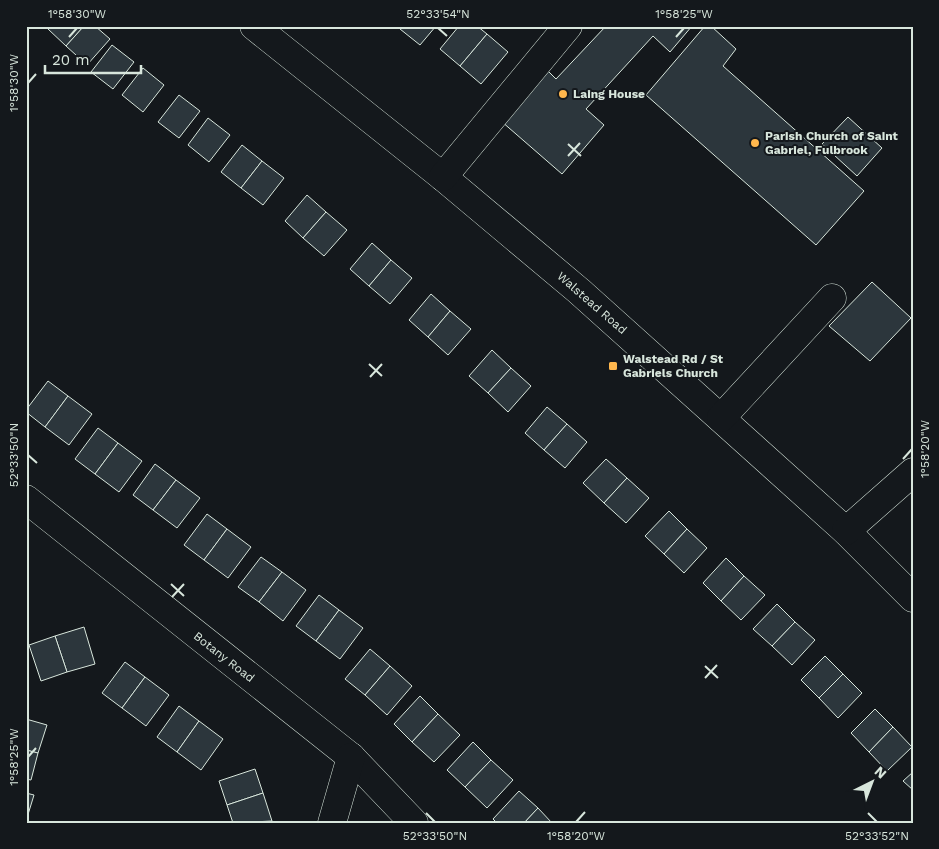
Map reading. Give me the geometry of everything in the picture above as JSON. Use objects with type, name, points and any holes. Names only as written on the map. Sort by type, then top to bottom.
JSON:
[{"type":"street","name":"Walstead Road","points":[[254,26],[443,177],[579,291],[846,531],[913,598]]},
{"type":"street","points":[[443,177],[568,26]]},
{"type":"street","points":[[721,418],[832,298]]},
{"type":"street","points":[[846,531],[913,472]]},
{"type":"street","name":"Botany Road","points":[[26,499],[351,757],[414,823]]},
{"type":"street","points":[[332,823],[351,757]]},
{"type":"building","points":[[50,26],[84,26],[66,46],[48,29]]},
{"type":"building","points":[[84,26],[95,26],[110,39],[87,65],[66,46]]},
{"type":"building","points":[[402,26],[436,26],[420,45],[400,29]]},
{"type":"building","points":[[459,26],[477,26],[487,34],[460,66],[440,49]]},
{"type":"building","name":"Laing House","points":[[606,26],[692,26],[670,52],[653,36],[586,109],[604,125],[562,174],[501,121],[547,70],[556,79]]},
{"type":"building","name":"Parish Church of Saint Gabriel, Fulbrook","points":[[705,26],[711,26],[736,49],[723,66],[864,191],[816,245],[646,95]]},
{"type":"building","points":[[487,34],[508,52],[481,84],[460,66]]},
{"type":"building","points":[[112,45],[134,62],[113,89],[91,72]]},
{"type":"building","points":[[143,68],[164,85],[143,112],[122,95]]},
{"type":"building","points":[[179,95],[200,111],[179,138],[158,122]]},
{"type":"building","points":[[848,117],[882,148],[857,176],[822,144]]},
{"type":"building","points":[[208,118],[230,135],[209,162],[188,145]]},
{"type":"building","points":[[242,145],[262,161],[241,188],[221,172]]},
{"type":"building","points":[[262,161],[284,178],[263,205],[241,188]]},
{"type":"building","points":[[307,195],[326,212],[303,238],[285,221]]},
{"type":"building","points":[[326,212],[347,230],[324,256],[303,238]]},
{"type":"building","points":[[372,243],[391,260],[369,286],[350,269]]},
{"type":"building","points":[[391,260],[412,278],[390,304],[369,286]]},
{"type":"building","points":[[872,282],[911,318],[870,361],[829,326]]},
{"type":"building","points":[[431,294],[450,311],[428,337],[409,320]]},
{"type":"building","points":[[450,311],[471,329],[448,355],[428,337]]},
{"type":"building","points":[[492,350],[511,368],[488,393],[469,376]]},
{"type":"building","points":[[511,368],[531,386],[508,412],[488,393]]},
{"type":"building","points":[[48,381],[68,396],[45,427],[26,410]]},
{"type":"building","points":[[68,396],[92,414],[69,445],[45,427]]},
{"type":"building","points":[[547,407],[567,424],[544,450],[525,433]]},
{"type":"building","points":[[567,424],[587,442],[565,468],[544,450]]},
{"type":"building","points":[[98,428],[118,443],[95,474],[75,459]]},
{"type":"building","points":[[118,443],[142,461],[119,492],[95,474]]},
{"type":"building","points":[[606,459],[627,478],[604,503],[583,483]]},
{"type":"building","points":[[155,464],[176,480],[153,510],[133,495]]},
{"type":"building","points":[[627,478],[649,498],[626,523],[604,503]]},
{"type":"building","points":[[176,480],[200,498],[177,528],[153,510]]},
{"type":"building","points":[[669,511],[687,529],[664,554],[645,536]]},
{"type":"building","points":[[207,514],[227,529],[204,560],[184,545]]},
{"type":"building","points":[[227,529],[251,547],[228,578],[204,560]]},
{"type":"building","points":[[687,529],[707,548],[684,573],[664,554]]},
{"type":"building","points":[[261,557],[282,572],[259,602],[238,587]]},
{"type":"building","points":[[726,558],[744,576],[721,601],[703,583]]},
{"type":"building","points":[[282,572],[306,590],[283,621],[259,602]]},
{"type":"building","points":[[744,576],[765,595],[741,620],[721,601]]},
{"type":"building","points":[[319,595],[339,610],[316,641],[296,626]]},
{"type":"building","points":[[777,604],[795,622],[772,646],[753,629]]},
{"type":"building","points":[[339,610],[363,628],[340,659],[316,641]]},
{"type":"building","points":[[795,622],[815,640],[792,665],[772,646]]},
{"type":"building","points":[[84,627],[95,664],[67,672],[55,636]]},
{"type":"building","points":[[55,636],[67,672],[41,681],[29,645]]},
{"type":"building","points":[[370,649],[390,666],[365,695],[345,679]]},
{"type":"building","points":[[825,656],[843,674],[819,698],[801,680]]},
{"type":"building","points":[[125,662],[145,677],[122,708],[102,693]]},
{"type":"building","points":[[390,666],[412,686],[387,715],[365,695]]},
{"type":"building","points":[[843,674],[862,693],[838,718],[819,698]]},
{"type":"building","points":[[145,677],[169,695],[146,726],[122,708]]},
{"type":"building","points":[[420,696],[438,714],[412,742],[394,724]]},
{"type":"building","points":[[179,706],[199,721],[177,752],[157,737]]},
{"type":"building","points":[[875,709],[893,727],[869,752],[851,733]]},
{"type":"building","points":[[438,714],[460,735],[434,762],[412,742]]},
{"type":"building","points":[[26,719],[47,725],[38,753],[26,750]]},
{"type":"building","points":[[199,721],[223,739],[201,770],[177,752]]},
{"type":"building","points":[[893,727],[912,747],[887,771],[869,752]]},
{"type":"building","points":[[473,742],[491,760],[465,787],[447,770]]},
{"type":"building","points":[[26,750],[38,753],[31,780],[26,779]]},
{"type":"building","points":[[491,760],[513,780],[487,808],[465,787]]},
{"type":"building","points":[[255,769],[263,793],[227,805],[219,781]]},
{"type":"building","points":[[913,772],[913,790],[903,781]]},
{"type":"building","points":[[519,791],[538,808],[524,823],[497,823],[493,819]]},
{"type":"building","points":[[26,793],[34,795],[26,821]]},
{"type":"building","points":[[263,793],[272,821],[233,823],[227,805]]},
{"type":"building","points":[[538,808],[552,823],[524,823]]},
{"type":"place","name":"Laing House","points":[[563,94]]},
{"type":"place","name":"Parish Church of Saint Gabriel, Fulbrook","points":[[755,143]]},
{"type":"place","name":"Walstead Rd / St Gabriels Church","points":[[613,366]]}]
